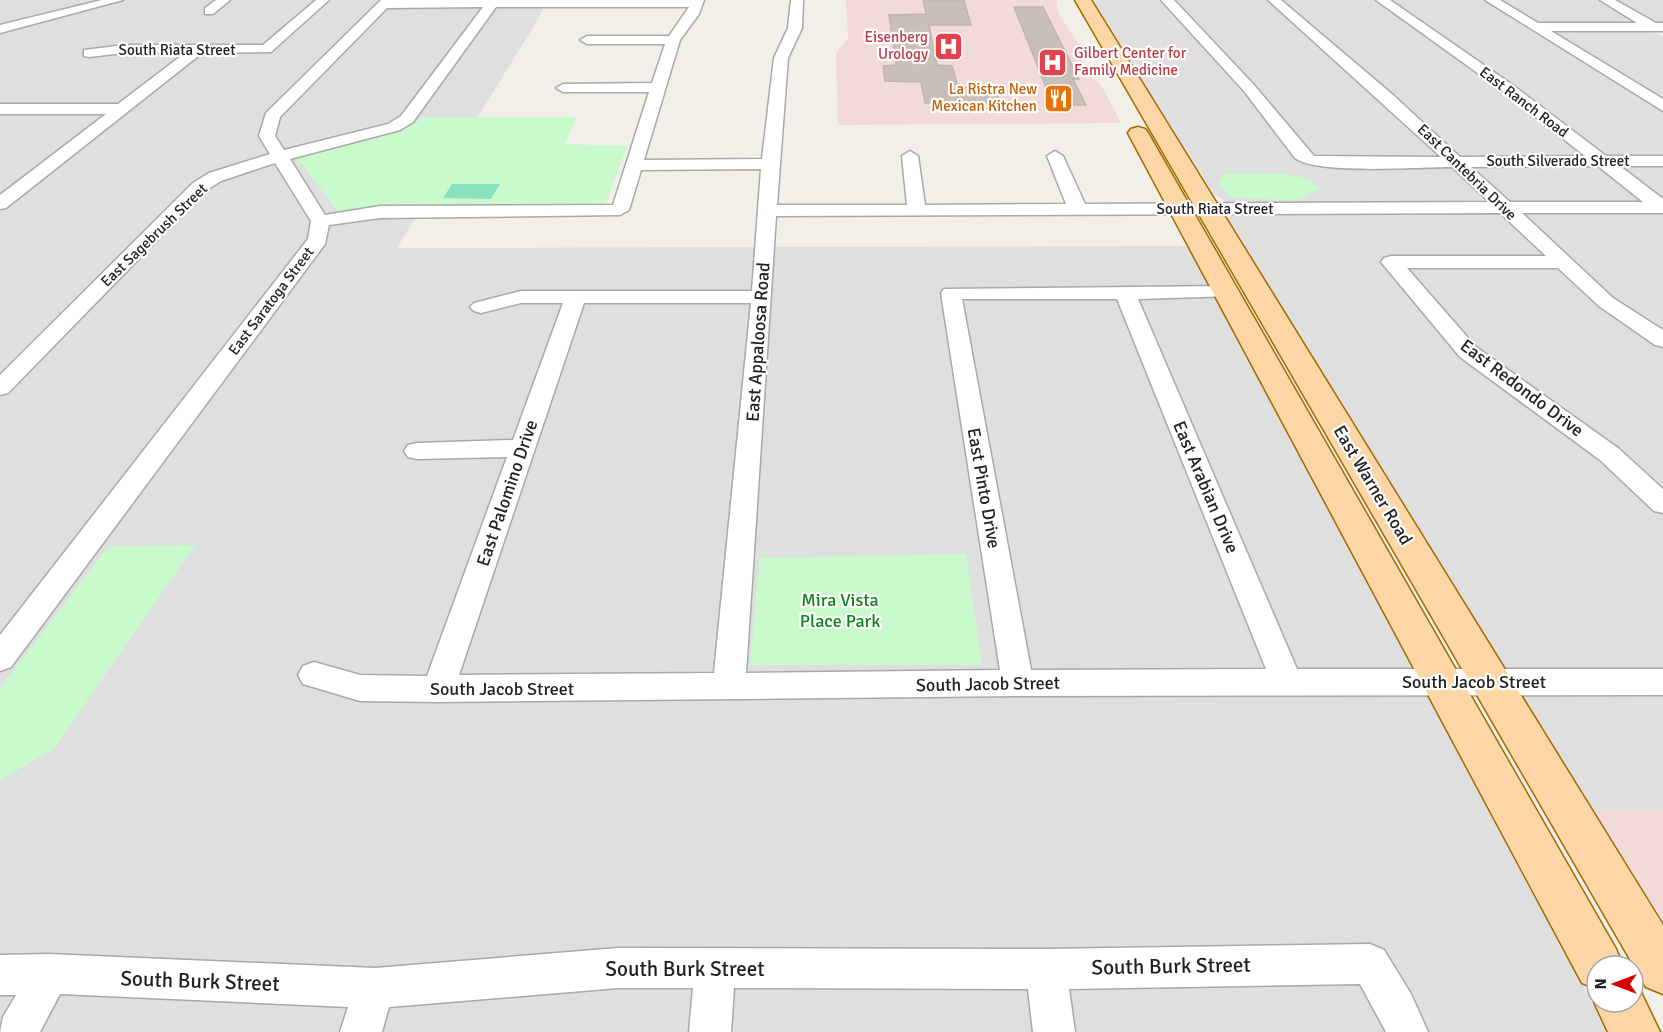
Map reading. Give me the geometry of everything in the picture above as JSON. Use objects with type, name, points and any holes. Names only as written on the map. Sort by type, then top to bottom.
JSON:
[{"type":"main road","name":"East Warner Road","points":[[1083,0],[1194,209],[1226,292],[1592,954]]},
{"type":"main road","points":[[1080,31],[1101,31]]},
{"type":"main road","name":"East Warner Road","points":[[1127,114],[1194,209],[1491,682],[1663,970]]},
{"type":"main road","points":[[1625,1014],[1635,1032]]},
{"type":"street","points":[[0,29],[117,0]]},
{"type":"street","points":[[209,11],[224,0]]},
{"type":"street","points":[[251,49],[299,13],[323,0]]},
{"type":"street","name":"East Appaloosa Road","points":[[729,687],[762,297],[770,164],[781,58],[795,28],[797,0]]},
{"type":"street","name":"South Silverado Street","points":[[1167,0],[1249,88],[1301,154],[1309,160],[1325,162],[1663,160]]},
{"type":"street","name":"East Cantebria Drive","points":[[1274,0],[1359,71],[1606,302],[1663,340]]},
{"type":"street","name":"East Ranch Road","points":[[1382,0],[1509,89],[1663,208]]},
{"type":"street","points":[[1491,0],[1663,106]]},
{"type":"street","points":[[1606,0],[1660,29]]},
{"type":"street","points":[[698,1],[693,14],[674,40],[657,87],[620,210],[404,211],[359,214],[320,221],[267,136],[272,116],[385,2],[492,4],[548,2],[698,1]]},
{"type":"street","points":[[280,156],[379,133],[407,119],[492,4]]},
{"type":"street","name":"South Riata Street","points":[[89,53],[124,49],[266,49],[299,13]]},
{"type":"street","points":[[1534,27],[1660,29]]},
{"type":"street","points":[[587,40],[674,40]]},
{"type":"street","points":[[0,204],[200,49]]},
{"type":"street","points":[[563,88],[657,87]]},
{"type":"street","points":[[0,110],[120,110]]},
{"type":"street","name":"East Sagebrush Street","points":[[0,388],[199,188],[215,177],[280,156]]},
{"type":"street","points":[[910,156],[917,210]]},
{"type":"street","points":[[1055,156],[1078,210]]},
{"type":"street","points":[[635,165],[770,164]]},
{"type":"street","name":"South Riata Street","points":[[767,211],[1663,208]]},
{"type":"street","name":"East Saratoga Street","points":[[0,658],[318,240],[320,221]]},
{"type":"street","name":"East Redondo Drive","points":[[1562,262],[1391,262],[1468,352],[1609,454],[1663,504]]},
{"type":"street","points":[[1125,292],[1226,292]]},
{"type":"street","name":"East Pinto Drive","points":[[1018,683],[951,293],[1125,292]]},
{"type":"street","name":"East Arabian Drive","points":[[1125,292],[1287,682]]},
{"type":"street","points":[[481,308],[521,297],[762,297]]},
{"type":"street","name":"East Palomino Drive","points":[[438,689],[576,297]]},
{"type":"street","points":[[417,451],[523,448]]},
{"type":"street","name":"South Jacob Street","points":[[314,675],[360,688],[438,689],[1018,683],[1663,682]]},
{"type":"street","name":"South Burk Street","points":[[0,975],[49,974],[375,988],[618,968],[1046,969],[1370,964],[1397,1008],[1407,1032]]},
{"type":"street","points":[[710,1032],[715,968]]},
{"type":"street","points":[[1046,969],[1054,1032]]},
{"type":"street","points":[[18,1032],[49,974]]},
{"type":"street","points":[[361,1032],[375,988]]},
{"type":"shaded area","points":[[0,0],[541,0],[545,5],[537,21],[397,248],[1188,246],[1585,989],[1585,1014],[1598,1014],[1608,1032],[0,1032]]},
{"type":"shaded area","points":[[846,0],[1056,0],[1058,13],[1081,47],[1083,61],[1104,90],[1121,123],[838,125],[836,53],[848,38]]},
{"type":"shaded area","points":[[1093,0],[1599,0],[1663,37],[1663,202],[1226,202],[1213,193]]},
{"type":"shaded area","points":[[1613,0],[1663,0],[1663,29]]},
{"type":"shaded area","points":[[1663,212],[1663,811],[1594,811],[1228,218],[1233,214]]},
{"type":"shaded area","points":[[1594,811],[1663,811],[1663,921]]},
{"type":"green space","points":[[423,117],[576,117],[565,144],[627,146],[606,203],[592,205],[409,205],[338,212],[296,156],[411,127]]},
{"type":"green space","points":[[1225,173],[1290,175],[1313,182],[1320,188],[1299,200],[1231,198],[1219,184]]},
{"type":"green space","points":[[452,184],[500,184],[491,199],[443,198]]},
{"type":"green space","points":[[195,545],[54,749],[0,780],[0,688],[108,547]]},
{"type":"green space","name":"Mira Vista Place Park","points":[[966,554],[982,665],[750,665],[760,558]]},
{"type":"building","points":[[923,0],[964,0],[971,25],[929,25],[937,65],[952,66],[958,87],[995,88],[1000,103],[925,103],[921,82],[885,81],[883,66],[896,65],[889,15],[926,14]]},
{"type":"building","points":[[1014,7],[1043,7],[1079,79],[1073,79],[1086,105],[1053,105]]},
{"type":"place","name":"Eisenberg Urology","points":[[949,46]]},
{"type":"place","name":"Gilbert Center for Family Medicine","points":[[1053,62]]},
{"type":"place","name":"La Ristra New Mexican Kitchen","points":[[1058,98]]}]
